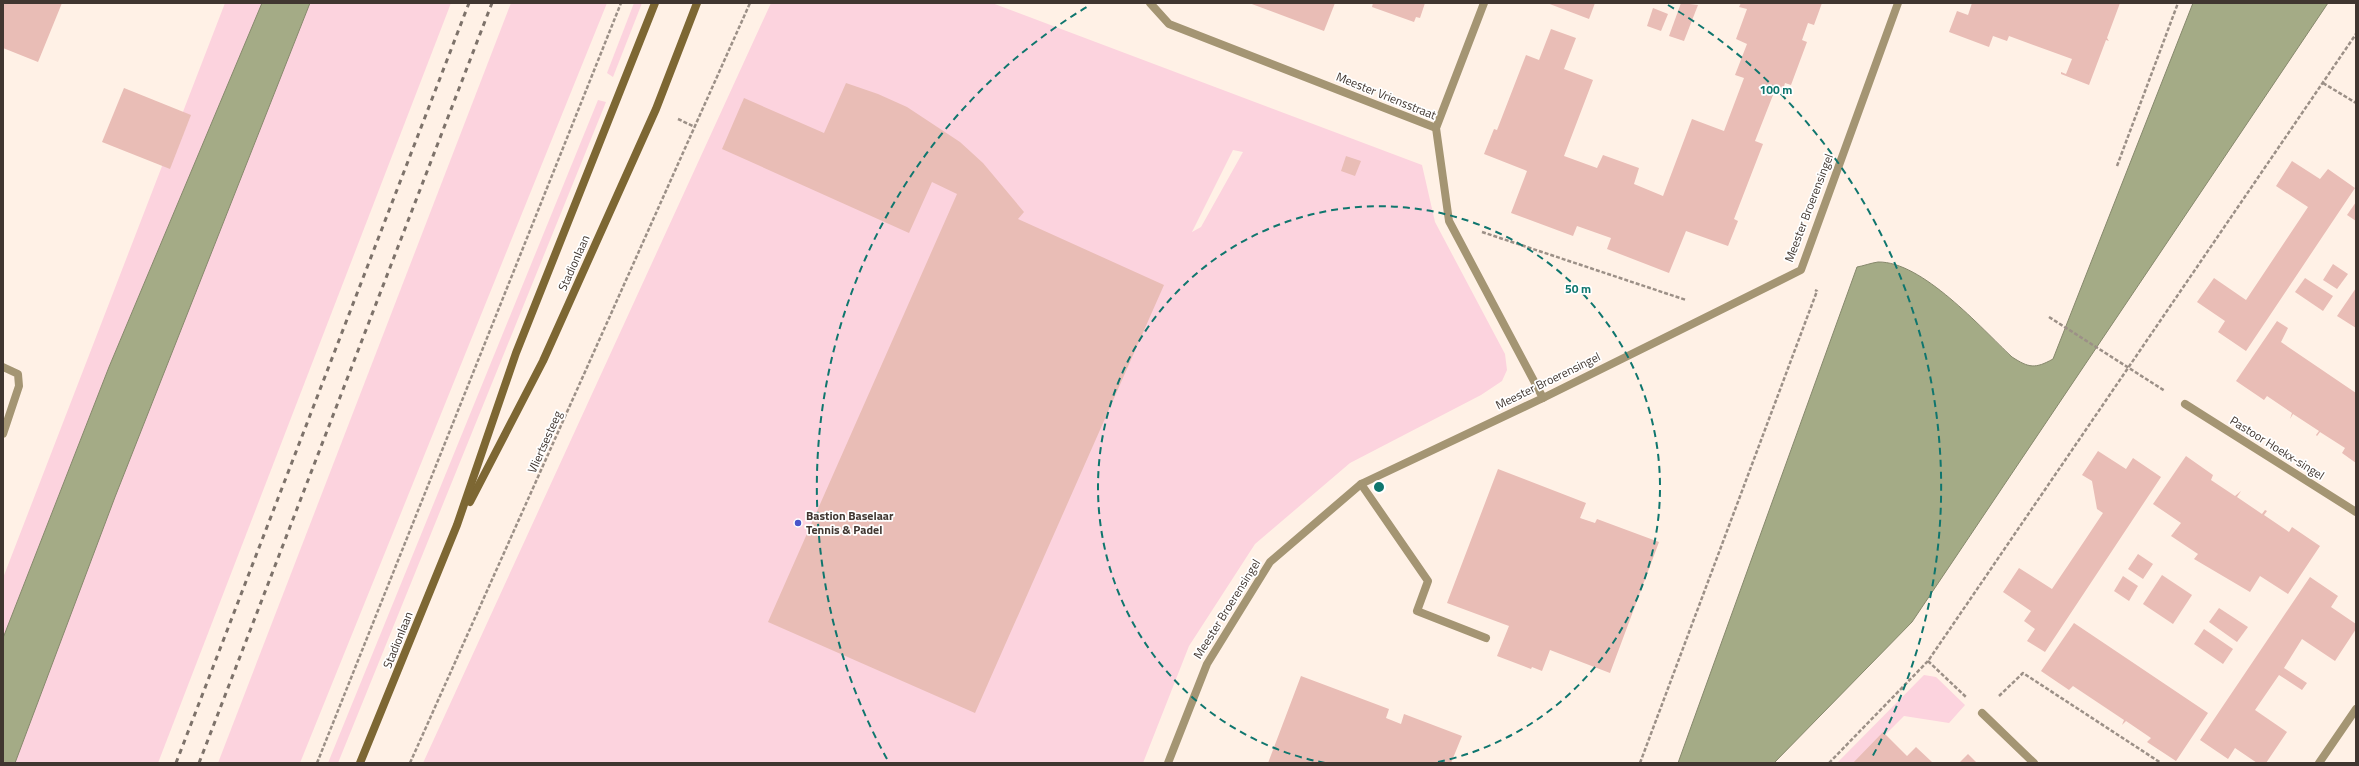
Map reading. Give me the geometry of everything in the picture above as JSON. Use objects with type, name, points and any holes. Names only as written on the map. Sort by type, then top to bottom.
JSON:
[{"type":"main road","name":"Stadionlaan","points":[[360,763],[458,526],[516,353],[655,3]]},
{"type":"main road","name":"Stadionlaan","points":[[458,526],[543,361],[656,109],[697,3]]},
{"type":"street","name":"Meester Vriensstraat","points":[[1150,3],[1169,24],[1436,128],[1449,221],[1543,398]]},
{"type":"street","points":[[1436,128],[1484,3]]},
{"type":"street","name":"Meester Broerensingel","points":[[1168,763],[1206,664],[1270,562],[1361,484],[1543,398],[1801,270],[1898,3]]},
{"type":"street","points":[[3,366],[18,374],[19,386],[3,434]]},
{"type":"street","name":"Pastoor Hoekx-singel","points":[[2186,404],[2356,512]]},
{"type":"street","points":[[1361,484],[1428,581],[1417,611],[1486,638]]},
{"type":"street","points":[[2319,763],[2356,709]]},
{"type":"street","points":[[1982,713],[2034,763]]},
{"type":"path","points":[[317,763],[621,3]]},
{"type":"path","name":"Vliertsesteeg","points":[[410,763],[750,3]]},
{"type":"path","points":[[2117,166],[2178,3]]},
{"type":"path","points":[[1829,763],[1928,661],[2356,34]]},
{"type":"path","points":[[2323,83],[2356,103]]},
{"type":"path","points":[[1449,221],[1719,311]]},
{"type":"path","points":[[1640,763],[1817,291],[1801,270]]},
{"type":"path","points":[[2048,317],[2186,404]]},
{"type":"path","points":[[1928,661],[1982,713],[2023,673],[2161,763]]},
{"type":"shaded area","points":[[225,3],[262,3],[109,367],[3,638],[3,578]]},
{"type":"shaded area","points":[[262,3],[310,3],[115,497],[15,763],[3,763],[3,638],[109,367]]},
{"type":"shaded area","points":[[310,3],[451,3],[158,763],[15,763],[115,497]]},
{"type":"shaded area","points":[[511,3],[607,3],[300,763],[218,763]]},
{"type":"shaded area","points":[[634,3],[642,3],[613,77],[607,73]]},
{"type":"shaded area","name":"Bastion Baselaar Tennis & Padel","points":[[771,3],[992,3],[1422,165],[1435,222],[1505,354],[1507,370],[1502,381],[1481,395],[1350,463],[1255,544],[1189,646],[1143,763],[423,763]],"holes":[[[1233,150],[1243,152],[1201,227],[1192,232]]]},
{"type":"shaded area","points":[[2193,3],[2328,3],[1912,622],[1774,763],[1678,763],[1857,267],[1878,262],[1895,265],[1913,272],[1950,298],[2012,357],[2032,366],[2037,366],[2053,359]]},
{"type":"shaded area","points":[[598,100],[606,102],[338,763],[328,763]]},
{"type":"shaded area","points":[[1924,675],[1936,677],[1965,705],[1949,723],[1904,716],[1857,763],[1837,763]]},
{"type":"building","points":[[3,3],[62,3],[38,62],[3,48]]},
{"type":"building","points":[[1249,3],[1335,3],[1324,31]]},
{"type":"building","points":[[1373,3],[1425,3],[1420,18],[1416,17],[1414,22],[1372,7]]},
{"type":"building","points":[[1547,3],[1595,3],[1589,19]]},
{"type":"building","points":[[1681,3],[1698,5],[1684,41],[1669,36]]},
{"type":"building","points":[[1741,3],[1822,3],[1814,25],[1808,23],[1802,40],[1807,42],[1791,85],[1785,83],[1782,93],[1775,90],[1755,141],[1763,144],[1734,219],[1738,221],[1728,246],[1686,231],[1669,273],[1607,249],[1611,238],[1577,226],[1573,236],[1511,213],[1527,171],[1484,154],[1494,129],[1497,130],[1526,55],[1539,60],[1551,29],[1576,38],[1564,69],[1593,80],[1564,156],[1597,168],[1603,155],[1639,168],[1634,184],[1663,196],[1692,119],[1724,131],[1744,78],[1735,75],[1747,44],[1736,39],[1747,9],[1739,7]]},
{"type":"building","points":[[1972,3],[2120,3],[2107,38],[2109,41],[2106,40],[2089,85],[2061,74],[2061,72],[2066,74],[2072,59],[2009,36],[2007,41],[1993,36],[1989,47],[1949,32],[1957,11],[1968,15]]},
{"type":"building","points":[[1653,8],[1668,14],[1661,31],[1647,26]]},
{"type":"building","points":[[846,83],[878,94],[907,107],[960,142],[983,163],[1024,212],[1018,219],[1164,285],[975,713],[768,622],[957,194],[932,182],[909,233],[722,149],[744,98],[824,133]]},
{"type":"building","points":[[124,88],[191,115],[170,169],[102,142]]},
{"type":"building","points":[[1346,156],[1361,161],[1355,176],[1341,171]]},
{"type":"building","points":[[2292,161],[2320,179],[2328,169],[2355,188],[2246,351],[2218,332],[2225,321],[2197,302],[2214,278],[2246,300],[2308,207],[2276,186]]},
{"type":"building","points":[[2356,202],[2356,221],[2347,215]]},
{"type":"building","points":[[2333,264],[2348,274],[2337,289],[2323,280]]},
{"type":"building","points":[[2305,278],[2333,296],[2323,311],[2295,292]]},
{"type":"building","points":[[2356,288],[2356,328],[2337,316]]},
{"type":"building","points":[[2277,321],[2288,328],[2281,342],[2356,393],[2356,463],[2342,453],[2345,448],[2320,432],[2317,436],[2316,435],[2319,431],[2293,414],[2290,419],[2292,413],[2267,396],[2264,400],[2236,381]]},
{"type":"building","points":[[2098,451],[2126,469],[2133,458],[2161,477],[2045,652],[2027,641],[2035,629],[2024,621],[2031,611],[2003,592],[2019,568],[2052,589],[2083,543],[2103,513],[2097,509],[2092,481],[2082,475]]},
{"type":"building","points":[[2186,456],[2213,475],[2211,480],[2235,496],[2241,491],[2237,497],[2262,514],[2265,510],[2267,511],[2264,515],[2289,532],[2292,527],[2320,546],[2288,594],[2260,576],[2250,592],[2194,559],[2198,554],[2171,536],[2181,523],[2153,504]]},
{"type":"building","points":[[1498,469],[1586,503],[1580,518],[1595,523],[1597,519],[1659,542],[1610,673],[1550,650],[1542,671],[1532,667],[1531,669],[1497,656],[1509,626],[1447,603]]},
{"type":"building","points":[[2138,554],[2153,564],[2143,579],[2128,569]]},
{"type":"building","points":[[2162,575],[2192,595],[2173,624],[2143,604]]},
{"type":"building","points":[[2123,576],[2138,586],[2129,601],[2114,591]]},
{"type":"building","points":[[2310,577],[2338,596],[2331,607],[2356,624],[2356,629],[2335,661],[2302,639],[2284,668],[2307,683],[2302,690],[2279,675],[2255,710],[2287,732],[2266,763],[2257,763],[2235,748],[2228,759],[2200,740]]},
{"type":"building","points":[[2219,608],[2248,627],[2237,642],[2209,622]]},
{"type":"building","points":[[2074,623],[2208,713],[2176,761],[2147,742],[2151,738],[2126,721],[2122,725],[2124,720],[2073,686],[2069,690],[2041,671]]},
{"type":"building","points":[[2204,629],[2233,649],[2223,664],[2194,644]]},
{"type":"building","points":[[1301,676],[1389,709],[1386,718],[1401,724],[1404,714],[1462,736],[1451,763],[1268,763]]},
{"type":"building","points":[[1883,732],[1907,756],[1916,747],[1933,763],[1853,763]]},
{"type":"building","points":[[1968,754],[1977,763],[1959,763]]},
{"type":"railway","points":[[176,763],[469,3]]},
{"type":"railway","points":[[199,763],[492,3]]},
{"type":"place","name":"Bastion Baselaar Tennis & Padel","points":[[798,523]]}]
